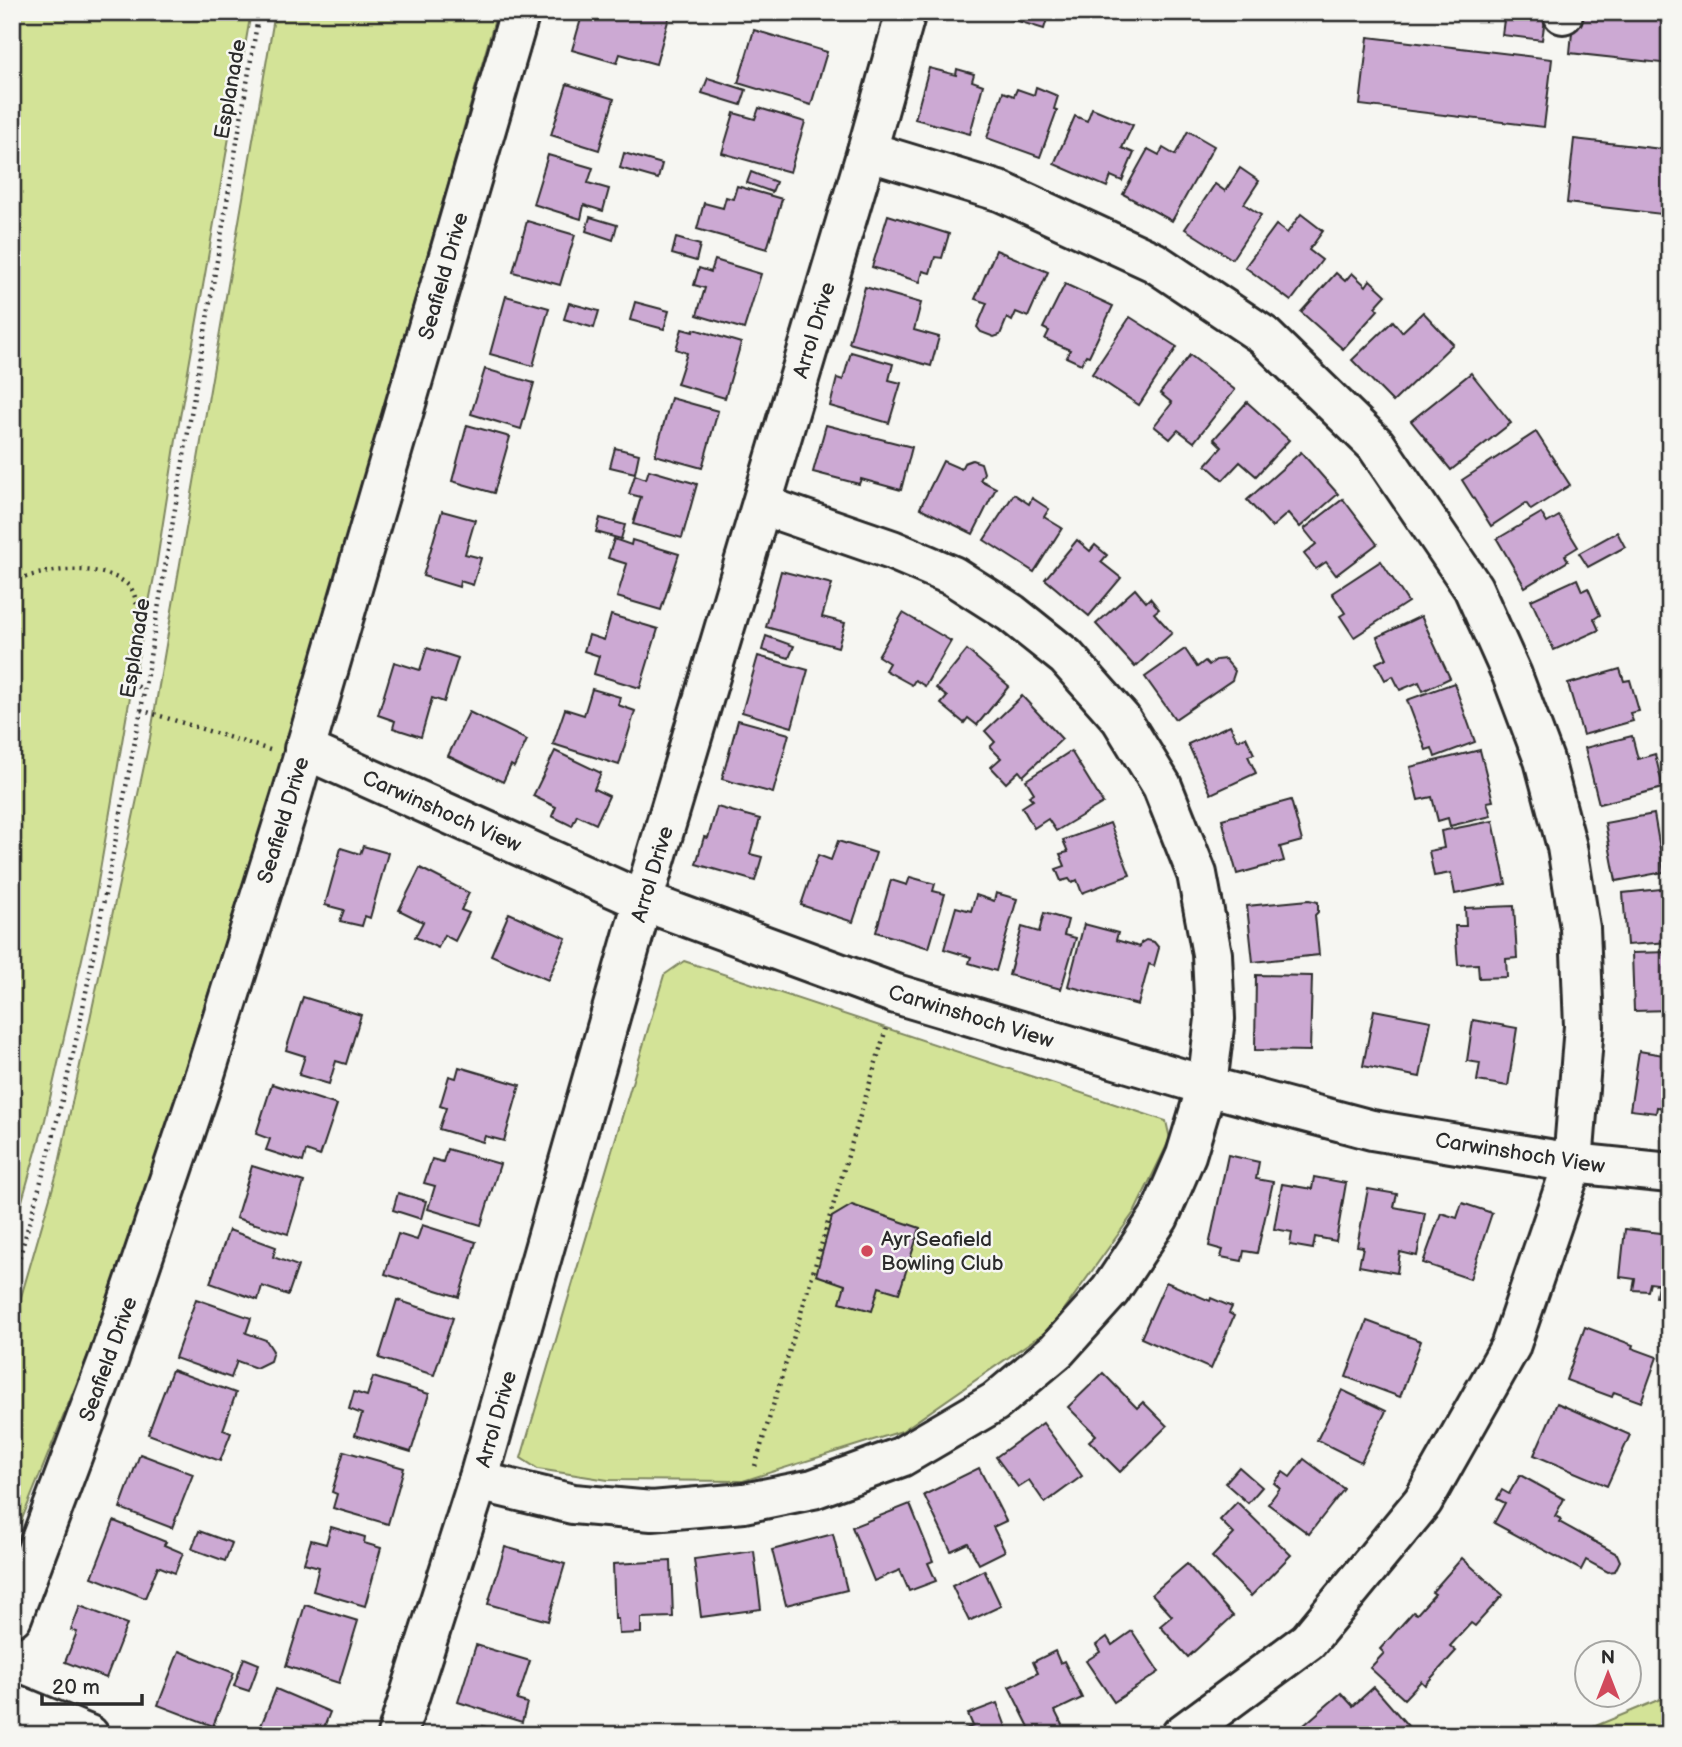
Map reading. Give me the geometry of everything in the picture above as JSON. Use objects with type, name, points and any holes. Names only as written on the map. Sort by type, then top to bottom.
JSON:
[{"type":"street","name":"Seafield Drive","points":[[12,1617],[109,1358],[205,1074],[303,754],[520,12]]},
{"type":"street","name":"Arrol Drive","points":[[397,1735],[478,1481],[643,901],[867,151],[897,14]]},
{"type":"street","points":[[867,151],[1002,192],[1154,262],[1264,335],[1376,444],[1473,588],[1512,676],[1544,760],[1567,847],[1580,928],[1584,1026],[1573,1163],[1510,1347],[1423,1501],[1308,1641],[1181,1735]]},
{"type":"street","points":[[478,1481],[573,1504],[652,1511],[744,1503],[813,1489],[901,1457],[995,1402],[1057,1350],[1110,1291],[1159,1217],[1186,1155],[1207,1086],[1214,1019],[1212,954],[1197,874],[1162,786],[1121,719],[1066,657],[1011,613],[953,576],[892,550],[762,505]]},
{"type":"street","name":"Carwinshoch View","points":[[303,754],[643,901],[896,995],[1207,1086],[1372,1130],[1573,1163],[1670,1173]]},
{"type":"street","points":[[12,1703],[89,1735]]},
{"type":"path","name":"Esplanade","points":[[12,1284],[52,1142],[79,1027],[141,710],[260,12]]},
{"type":"path","points":[[12,582],[65,570],[88,570],[111,576],[128,585],[136,600],[137,619],[127,676],[132,685],[144,689]]},
{"type":"path","points":[[141,710],[303,754]]},
{"type":"path","points":[[744,1503],[896,995]]},
{"type":"green space","points":[[12,12],[251,12],[156,567],[127,713],[93,911],[45,1120],[12,1236]]},
{"type":"green space","points":[[275,12],[497,12],[288,742],[115,1288],[12,1544],[12,1328],[57,1173],[150,738]]},
{"type":"green space","points":[[684,961],[1166,1121],[1170,1139],[1135,1211],[1051,1328],[902,1431],[743,1481],[608,1480],[538,1469],[521,1458],[664,975]]},
{"type":"green space","points":[[1670,1695],[1670,1735],[1574,1735],[1644,1708]]},
{"type":"building","points":[[583,12],[670,14],[656,64],[620,54],[617,63],[572,50]]},
{"type":"building","points":[[988,12],[1049,12],[1044,29]]},
{"type":"building","points":[[1505,12],[1546,12],[1542,40],[1502,35]]},
{"type":"building","points":[[1574,12],[1670,12],[1670,64],[1570,53]]},
{"type":"building","points":[[754,30],[827,52],[811,105],[738,83]]},
{"type":"building","points":[[1368,37],[1552,59],[1544,127],[1360,105]]},
{"type":"building","points":[[929,68],[956,75],[957,69],[974,74],[972,81],[983,85],[970,134],[915,119]]},
{"type":"building","points":[[708,78],[746,90],[741,105],[702,93]]},
{"type":"building","points":[[567,84],[614,99],[599,150],[551,135]]},
{"type":"building","points":[[1036,87],[1058,96],[1054,109],[1057,110],[1040,157],[987,138],[1003,92],[1014,96],[1017,89],[1034,95]]},
{"type":"building","points":[[759,108],[805,122],[790,172],[722,153],[734,113],[755,119]]},
{"type":"building","points":[[1092,108],[1133,125],[1122,148],[1134,153],[1122,181],[1111,176],[1107,187],[1054,164],[1075,116],[1087,121]]},
{"type":"building","points":[[1188,131],[1214,146],[1172,221],[1123,194],[1148,149],[1159,155],[1163,148],[1175,155]]},
{"type":"building","points":[[1574,139],[1670,150],[1670,215],[1567,203]]},
{"type":"building","points":[[624,153],[662,164],[658,179],[620,168]]},
{"type":"building","points":[[548,155],[593,168],[588,183],[609,189],[603,211],[584,205],[581,219],[533,204]]},
{"type":"building","points":[[1240,168],[1259,181],[1244,204],[1261,215],[1232,259],[1185,229],[1215,184],[1225,191]]},
{"type":"building","points":[[751,172],[776,182],[772,192],[747,183]]},
{"type":"building","points":[[737,186],[782,199],[767,249],[697,229],[704,203],[723,208],[726,197],[733,199]]},
{"type":"building","points":[[1301,214],[1323,231],[1309,250],[1322,260],[1291,301],[1245,267],[1276,225],[1287,233]]},
{"type":"building","points":[[888,215],[949,234],[942,258],[935,257],[930,273],[923,271],[920,282],[872,267]]},
{"type":"building","points":[[590,217],[617,225],[613,240],[586,231]]},
{"type":"building","points":[[527,221],[575,235],[560,285],[513,272]]},
{"type":"building","points":[[676,238],[700,245],[696,261],[672,254]]},
{"type":"building","points":[[996,250],[1048,272],[1028,317],[1016,312],[1012,321],[1007,318],[1000,335],[994,337],[981,332],[977,327],[987,303],[975,299]]},
{"type":"building","points":[[715,260],[761,274],[744,329],[697,315],[705,288],[694,285],[699,268],[711,272]]},
{"type":"building","points":[[1336,273],[1345,281],[1352,273],[1366,286],[1370,280],[1386,295],[1375,307],[1378,310],[1343,349],[1301,312]]},
{"type":"building","points":[[1065,284],[1113,306],[1089,356],[1086,355],[1081,364],[1066,357],[1070,350],[1045,339],[1049,331],[1043,328]]},
{"type":"building","points":[[865,287],[921,303],[914,330],[939,337],[931,366],[849,343]]},
{"type":"building","points":[[506,296],[549,308],[533,366],[490,354]]},
{"type":"building","points":[[635,302],[669,311],[664,329],[630,320]]},
{"type":"building","points":[[569,303],[599,311],[594,328],[564,319]]},
{"type":"building","points":[[1423,312],[1453,344],[1393,402],[1352,360],[1393,321],[1402,332]]},
{"type":"building","points":[[1130,317],[1177,347],[1139,405],[1092,374]]},
{"type":"building","points":[[682,329],[693,332],[694,329],[741,343],[725,398],[677,384],[687,353],[676,349]]},
{"type":"building","points":[[851,352],[893,364],[889,380],[901,383],[889,423],[830,406],[837,378],[843,380]]},
{"type":"building","points":[[1190,355],[1235,390],[1194,442],[1178,430],[1170,439],[1154,426],[1172,403],[1160,393]]},
{"type":"building","points":[[485,369],[534,383],[521,429],[471,414]]},
{"type":"building","points":[[1471,373],[1511,423],[1451,470],[1411,421]]},
{"type":"building","points":[[671,398],[718,411],[702,468],[655,455]]},
{"type":"building","points":[[1247,402],[1289,440],[1256,476],[1240,462],[1223,480],[1206,465],[1222,447],[1214,439]]},
{"type":"building","points":[[467,425],[510,437],[494,493],[452,481]]},
{"type":"building","points":[[826,425],[912,447],[901,490],[861,479],[859,484],[813,472]]},
{"type":"building","points":[[1536,432],[1570,485],[1531,510],[1526,503],[1491,526],[1462,480]]},
{"type":"building","points":[[615,448],[639,454],[635,473],[610,467]]},
{"type":"building","points":[[1301,452],[1338,494],[1300,527],[1288,513],[1272,527],[1247,500]]},
{"type":"building","points":[[972,460],[981,463],[984,473],[980,480],[996,488],[973,534],[920,508],[943,461],[961,469],[964,463]]},
{"type":"building","points":[[649,470],[697,484],[682,538],[633,524],[641,497],[629,494],[635,475],[646,479]]},
{"type":"building","points":[[1014,494],[1029,504],[1032,498],[1049,509],[1044,517],[1062,528],[1034,572],[984,540]]},
{"type":"building","points":[[1343,499],[1377,544],[1336,575],[1326,562],[1316,569],[1304,554],[1316,544],[1304,529]]},
{"type":"building","points":[[442,511],[475,520],[465,554],[481,558],[473,585],[460,581],[459,587],[423,576]]},
{"type":"building","points":[[1541,513],[1547,523],[1559,516],[1578,547],[1565,555],[1568,561],[1525,587],[1497,539]]},
{"type":"building","points":[[600,518],[625,525],[621,539],[596,532]]},
{"type":"building","points":[[1617,532],[1625,547],[1588,567],[1579,553]]},
{"type":"building","points":[[614,539],[631,545],[632,540],[679,554],[661,610],[617,597],[627,564],[608,558]]},
{"type":"building","points":[[1077,540],[1090,551],[1095,545],[1107,555],[1101,562],[1121,578],[1089,616],[1045,579]]},
{"type":"building","points":[[1381,561],[1408,602],[1354,637],[1340,616],[1345,613],[1332,593]]},
{"type":"building","points":[[781,571],[832,584],[822,617],[845,623],[838,647],[766,627]]},
{"type":"building","points":[[1577,579],[1582,591],[1588,588],[1600,615],[1594,619],[1599,630],[1554,650],[1531,600]]},
{"type":"building","points":[[1135,589],[1146,602],[1150,598],[1159,609],[1154,613],[1172,633],[1135,667],[1096,624]]},
{"type":"building","points":[[903,613],[951,641],[925,686],[915,680],[912,685],[885,670],[889,663],[878,656]]},
{"type":"building","points":[[611,615],[658,629],[640,688],[594,674],[599,656],[584,651],[589,635],[604,640]]},
{"type":"building","points":[[1421,616],[1450,678],[1423,691],[1419,682],[1400,690],[1393,676],[1385,680],[1376,663],[1387,658],[1377,637]]},
{"type":"building","points":[[766,636],[794,646],[789,658],[762,650]]},
{"type":"building","points":[[427,648],[458,658],[444,702],[432,698],[421,737],[393,728],[395,721],[378,715],[394,662],[420,670]]},
{"type":"building","points":[[1185,649],[1197,667],[1205,661],[1209,665],[1216,660],[1225,659],[1235,671],[1232,680],[1175,719],[1145,677]]},
{"type":"building","points":[[967,650],[1009,686],[977,725],[968,718],[964,723],[941,704],[947,697],[936,688]]},
{"type":"building","points":[[758,656],[808,670],[792,727],[742,712]]},
{"type":"building","points":[[1620,669],[1624,681],[1630,680],[1639,711],[1630,713],[1633,721],[1583,735],[1568,684]]},
{"type":"building","points":[[1454,683],[1475,742],[1435,757],[1432,748],[1426,750],[1407,700]]},
{"type":"building","points":[[592,689],[620,697],[618,705],[635,711],[619,765],[553,744],[565,709],[584,715]]},
{"type":"building","points":[[1022,696],[1062,739],[1023,776],[1019,771],[1006,783],[991,767],[1001,758],[990,747],[995,742],[985,731]]},
{"type":"building","points":[[469,712],[527,740],[514,767],[511,765],[503,782],[448,756]]},
{"type":"building","points":[[738,720],[789,734],[773,793],[722,779]]},
{"type":"building","points":[[1230,725],[1237,740],[1246,737],[1254,754],[1248,756],[1256,773],[1211,794],[1188,744]]},
{"type":"building","points":[[1632,736],[1638,759],[1655,754],[1663,788],[1599,804],[1585,748]]},
{"type":"building","points":[[1480,750],[1493,801],[1487,802],[1491,816],[1450,826],[1448,818],[1438,821],[1432,797],[1418,800],[1410,767]]},
{"type":"building","points":[[555,751],[601,773],[594,789],[609,796],[596,824],[577,815],[572,826],[552,816],[556,807],[533,796]]},
{"type":"building","points":[[1071,751],[1103,803],[1056,831],[1048,819],[1034,828],[1022,807],[1033,800],[1029,796],[1034,793],[1026,780]]},
{"type":"building","points":[[1291,800],[1302,841],[1280,847],[1284,861],[1237,874],[1222,819]]},
{"type":"building","points":[[717,807],[760,819],[750,854],[762,857],[755,881],[696,864],[704,837],[708,838]]},
{"type":"building","points":[[1654,814],[1664,872],[1616,881],[1605,823]]},
{"type":"building","points":[[1493,821],[1506,884],[1455,894],[1451,873],[1434,876],[1429,851],[1444,848],[1441,831]]},
{"type":"building","points":[[1110,823],[1130,875],[1082,893],[1077,880],[1072,883],[1069,879],[1061,881],[1056,869],[1065,866],[1060,854],[1068,852],[1063,840]]},
{"type":"building","points":[[838,841],[876,853],[853,922],[801,905],[818,855],[831,860]]},
{"type":"building","points":[[363,846],[388,853],[370,918],[365,916],[362,926],[340,921],[344,910],[325,905],[341,848],[360,854]]},
{"type":"building","points":[[420,868],[469,893],[461,910],[469,913],[455,941],[444,935],[438,948],[415,937],[423,922],[399,910]]},
{"type":"building","points":[[910,877],[935,884],[933,891],[945,894],[929,948],[876,932],[891,880],[907,885]]},
{"type":"building","points":[[1670,888],[1670,942],[1627,945],[1623,893]]},
{"type":"building","points":[[996,893],[1017,899],[996,971],[969,963],[971,957],[944,949],[956,907],[971,911],[976,895],[994,901]]},
{"type":"building","points":[[1309,900],[1318,902],[1318,912],[1315,915],[1319,955],[1253,962],[1247,906]]},
{"type":"building","points":[[1514,906],[1517,958],[1506,959],[1507,977],[1479,978],[1478,964],[1458,965],[1455,926],[1466,926],[1465,908]]},
{"type":"building","points":[[509,913],[566,938],[548,980],[491,955]]},
{"type":"building","points":[[1044,913],[1068,920],[1064,935],[1076,938],[1061,989],[1009,975],[1022,927],[1039,932]]},
{"type":"building","points":[[1084,924],[1118,933],[1116,940],[1140,947],[1146,940],[1154,942],[1159,948],[1154,966],[1149,964],[1138,1005],[1068,986]]},
{"type":"building","points":[[1670,952],[1670,1010],[1634,1011],[1632,953]]},
{"type":"building","points":[[1256,975],[1312,976],[1310,1051],[1255,1050]]},
{"type":"building","points":[[303,997],[361,1015],[346,1064],[336,1061],[329,1084],[299,1075],[305,1056],[286,1050]]},
{"type":"building","points":[[1374,1010],[1431,1021],[1420,1077],[1363,1066]]},
{"type":"building","points":[[1473,1020],[1517,1028],[1508,1086],[1477,1081],[1480,1063],[1467,1061]]},
{"type":"building","points":[[1639,1051],[1670,1056],[1670,1109],[1657,1107],[1656,1113],[1630,1110]]},
{"type":"building","points":[[459,1067],[520,1085],[504,1141],[485,1136],[483,1142],[439,1129],[446,1108],[440,1106],[449,1076],[456,1078]]},
{"type":"building","points":[[272,1084],[337,1105],[320,1156],[306,1151],[303,1162],[266,1150],[270,1139],[256,1134]]},
{"type":"building","points":[[447,1149],[500,1164],[481,1225],[428,1209],[435,1186],[424,1183],[432,1159],[443,1162]]},
{"type":"building","points":[[1228,1155],[1259,1162],[1256,1179],[1273,1182],[1257,1253],[1244,1251],[1242,1261],[1221,1257],[1223,1250],[1209,1246]]},
{"type":"building","points":[[252,1166],[304,1182],[288,1234],[236,1218]]},
{"type":"building","points":[[1314,1177],[1346,1183],[1336,1241],[1315,1237],[1313,1249],[1290,1245],[1292,1232],[1274,1229],[1282,1184],[1312,1189]]},
{"type":"building","points":[[1368,1189],[1397,1194],[1394,1207],[1425,1213],[1417,1256],[1400,1252],[1397,1273],[1359,1266],[1363,1247],[1357,1246]]},
{"type":"building","points":[[398,1193],[426,1201],[421,1219],[393,1210]]},
{"type":"building","points":[[1462,1203],[1492,1213],[1470,1279],[1423,1263],[1441,1213],[1457,1218]]},
{"type":"building","name":"Ayr Seafield Bowling Club","points":[[852,1205],[920,1228],[899,1293],[879,1287],[872,1311],[840,1302],[845,1285],[816,1275],[832,1217]]},
{"type":"building","points":[[422,1225],[476,1242],[459,1297],[385,1274],[398,1234],[417,1240]]},
{"type":"building","points":[[1625,1229],[1670,1234],[1670,1299],[1656,1297],[1658,1284],[1650,1283],[1648,1291],[1633,1290],[1635,1279],[1620,1277]]},
{"type":"building","points":[[229,1230],[276,1247],[273,1257],[298,1266],[288,1295],[262,1286],[258,1300],[210,1283]]},
{"type":"building","points":[[1166,1282],[1210,1301],[1211,1298],[1232,1307],[1229,1313],[1234,1316],[1211,1369],[1141,1338]]},
{"type":"building","points":[[196,1299],[251,1318],[246,1333],[266,1340],[273,1351],[270,1361],[256,1368],[237,1361],[231,1378],[175,1358]]},
{"type":"building","points":[[397,1300],[453,1318],[434,1375],[379,1358]]},
{"type":"building","points":[[1367,1321],[1421,1341],[1400,1397],[1346,1377]]},
{"type":"building","points":[[1585,1327],[1657,1357],[1641,1402],[1614,1392],[1612,1397],[1566,1380]]},
{"type":"building","points":[[172,1370],[236,1393],[223,1430],[231,1433],[220,1461],[148,1434]]},
{"type":"building","points":[[1103,1373],[1137,1408],[1143,1402],[1167,1426],[1120,1472],[1089,1441],[1096,1435],[1068,1407]]},
{"type":"building","points":[[373,1377],[429,1394],[411,1452],[355,1435],[362,1414],[349,1409],[354,1392],[367,1396]]},
{"type":"building","points":[[1342,1390],[1386,1411],[1361,1462],[1317,1440]]},
{"type":"building","points":[[1557,1403],[1630,1435],[1607,1486],[1534,1455]]},
{"type":"building","points":[[1043,1423],[1082,1476],[1045,1503],[1029,1480],[1018,1487],[996,1457]]},
{"type":"building","points":[[344,1451],[404,1468],[388,1524],[333,1508],[337,1494],[332,1492]]},
{"type":"building","points":[[140,1454],[193,1474],[172,1528],[120,1508]]},
{"type":"building","points":[[1304,1459],[1344,1489],[1309,1534],[1268,1504],[1280,1488],[1274,1483],[1283,1472],[1290,1477]]},
{"type":"building","points":[[1239,1467],[1262,1487],[1248,1503],[1225,1483]]},
{"type":"building","points":[[979,1468],[1006,1521],[993,1527],[1005,1551],[979,1564],[968,1543],[951,1551],[924,1495]]},
{"type":"building","points":[[1520,1475],[1564,1499],[1555,1516],[1561,1519],[1559,1522],[1617,1554],[1620,1561],[1615,1571],[1608,1572],[1586,1560],[1581,1570],[1494,1523],[1505,1503],[1497,1499],[1502,1490],[1509,1494]]},
{"type":"building","points":[[1237,1502],[1291,1555],[1251,1596],[1212,1557],[1234,1534],[1220,1520]]},
{"type":"building","points":[[910,1504],[933,1561],[928,1563],[936,1581],[909,1591],[900,1570],[874,1581],[852,1527]]},
{"type":"building","points":[[114,1521],[166,1542],[164,1545],[183,1553],[175,1573],[158,1566],[145,1598],[92,1577]]},
{"type":"building","points":[[331,1527],[365,1537],[364,1543],[381,1548],[365,1606],[313,1591],[319,1567],[304,1563],[311,1540],[326,1544]]},
{"type":"building","points":[[199,1531],[232,1543],[225,1561],[192,1549]]},
{"type":"building","points":[[833,1534],[847,1590],[786,1605],[772,1550]]},
{"type":"building","points":[[505,1547],[565,1564],[548,1621],[488,1604]]},
{"type":"building","points":[[754,1551],[761,1609],[701,1617],[694,1559]]},
{"type":"building","points":[[1462,1558],[1503,1595],[1475,1626],[1471,1623],[1450,1646],[1456,1651],[1425,1685],[1421,1681],[1404,1699],[1370,1668],[1384,1653],[1380,1649],[1413,1612],[1417,1614]]},
{"type":"building","points":[[671,1561],[673,1617],[641,1618],[641,1633],[619,1634],[618,1619],[615,1619],[613,1564]]},
{"type":"building","points":[[1187,1564],[1233,1616],[1188,1657],[1160,1626],[1172,1616],[1152,1594]]},
{"type":"building","points":[[984,1570],[1001,1606],[969,1621],[952,1586]]},
{"type":"building","points":[[305,1605],[358,1621],[339,1683],[286,1666]]},
{"type":"building","points":[[80,1606],[127,1624],[106,1678],[65,1662],[77,1632],[71,1630]]},
{"type":"building","points":[[1132,1631],[1159,1672],[1114,1702],[1086,1661],[1100,1652],[1096,1645],[1107,1637],[1112,1645]]},
{"type":"building","points":[[476,1645],[530,1661],[517,1700],[527,1703],[522,1722],[458,1702]]},
{"type":"building","points":[[179,1651],[234,1673],[213,1726],[158,1705]]},
{"type":"building","points":[[1055,1651],[1060,1663],[1064,1661],[1082,1698],[1055,1711],[1066,1733],[1033,1735],[1009,1687],[1038,1673],[1033,1662]]},
{"type":"building","points":[[244,1658],[259,1664],[249,1691],[234,1686]]},
{"type":"building","points":[[1374,1687],[1408,1726],[1398,1735],[1299,1735],[1296,1732],[1341,1693],[1353,1706]]},
{"type":"building","points":[[276,1689],[330,1712],[321,1735],[257,1735]]},
{"type":"building","points":[[997,1703],[1009,1735],[951,1735],[973,1726],[968,1714]]},
{"type":"building","points":[[483,1726],[510,1735],[480,1735]]},
{"type":"place","name":"Ayr Seafield Bowling Club","points":[[867,1251]]}]
